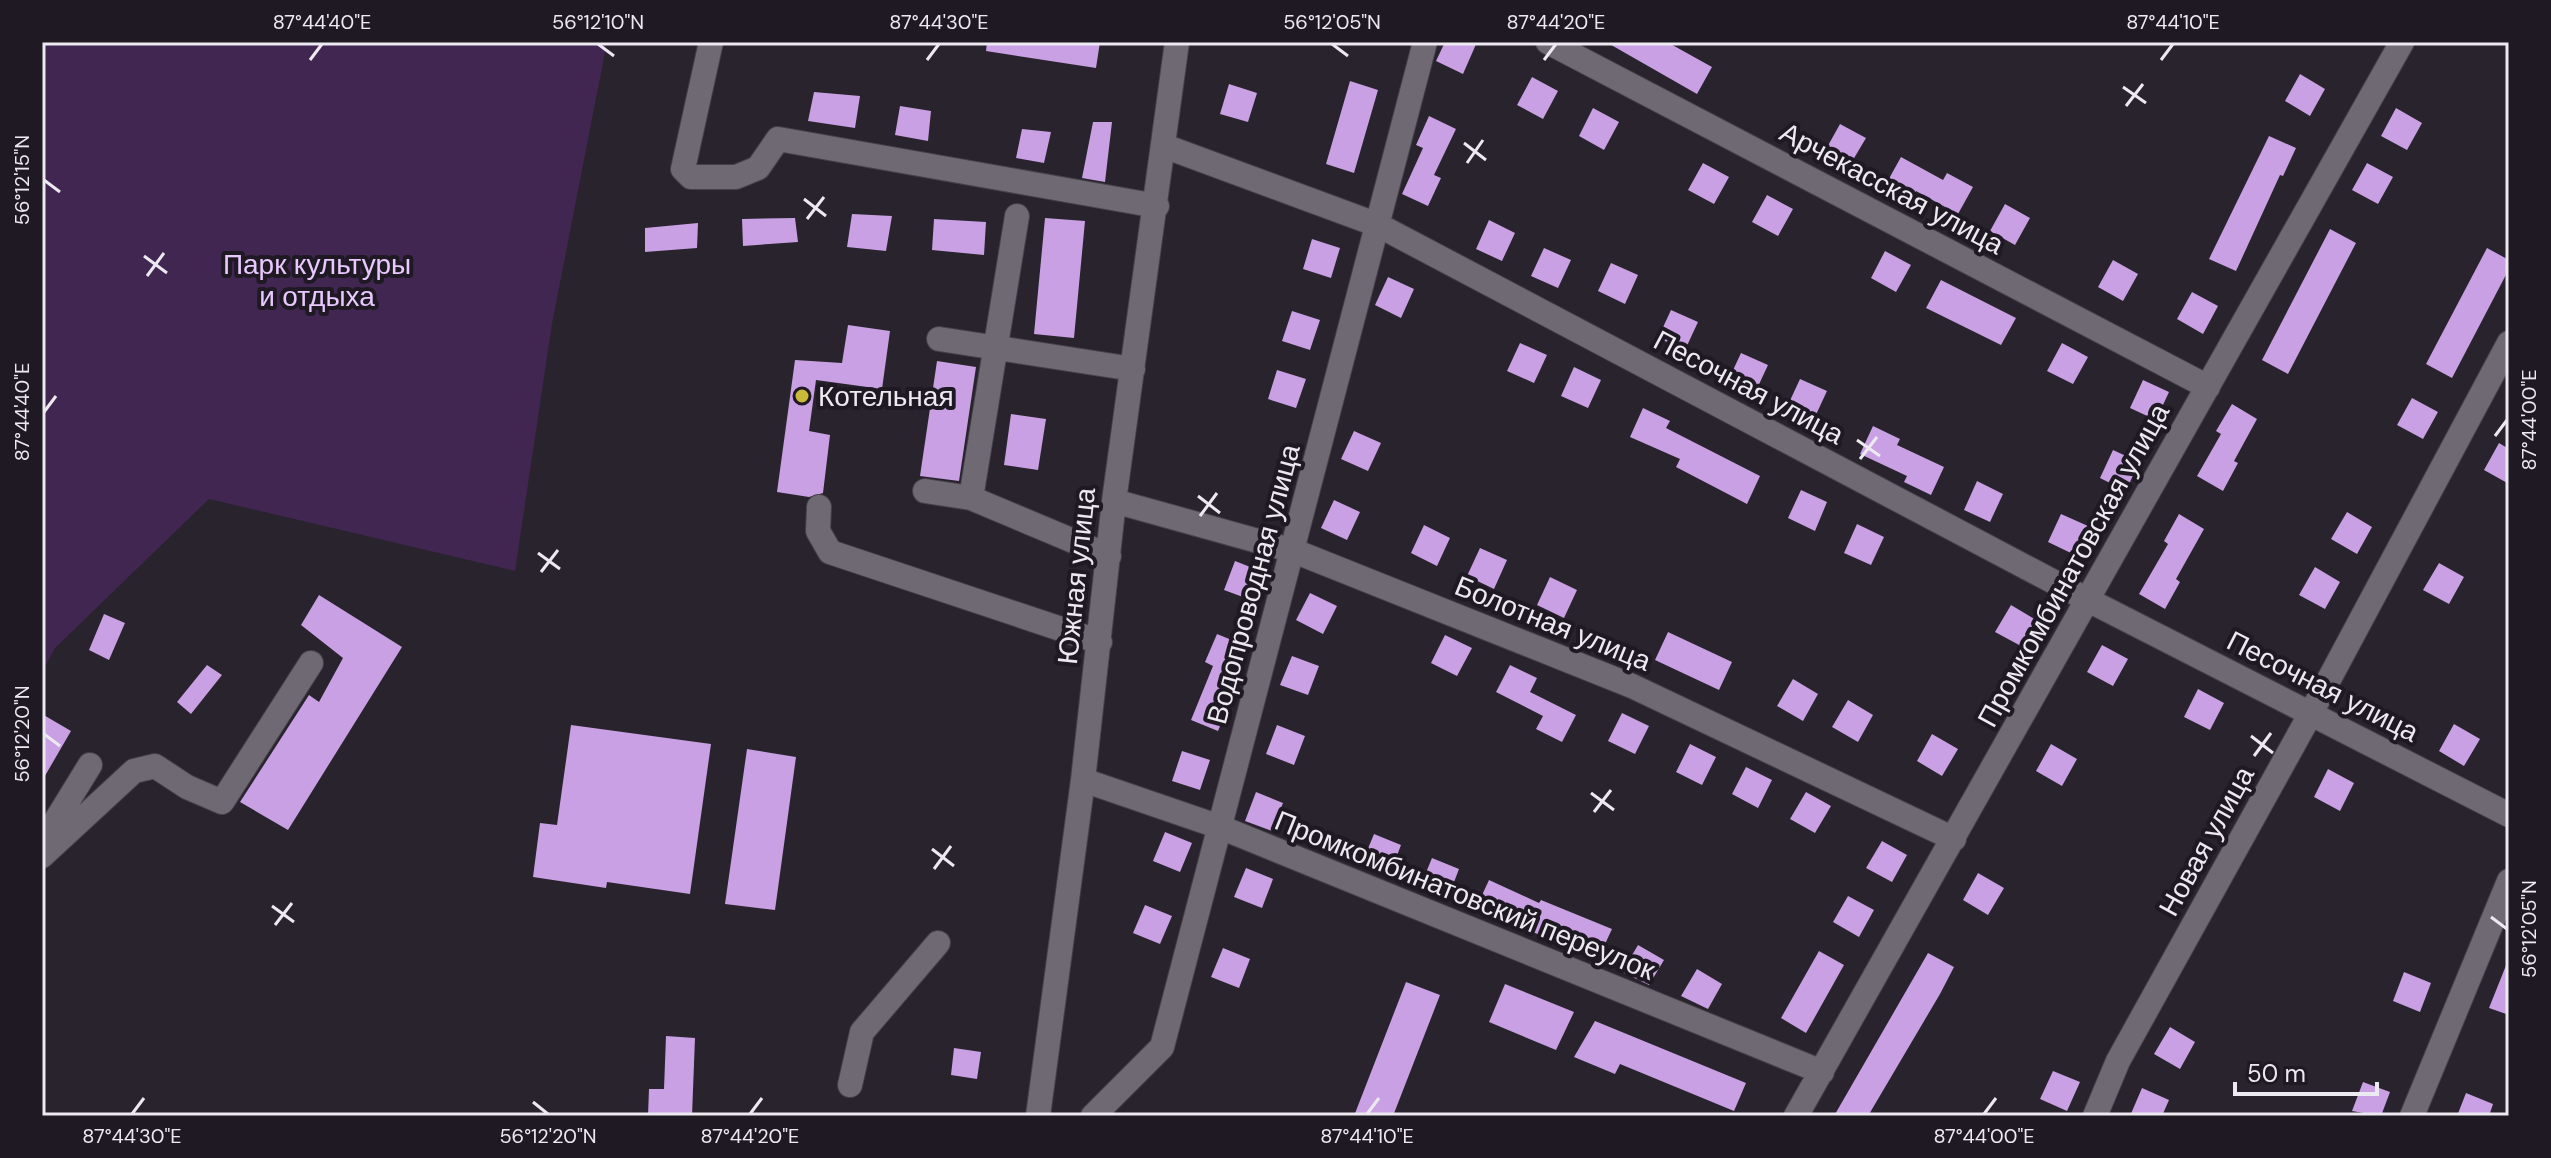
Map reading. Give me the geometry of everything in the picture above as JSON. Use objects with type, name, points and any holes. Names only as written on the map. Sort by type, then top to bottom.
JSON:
[{"type":"street","points":[[711,42],[683,169],[691,177],[736,177],[758,168],[778,139],[1157,206]]},
{"type":"street","points":[[1160,42],[1171,77]]},
{"type":"street","name":"Южная улица","points":[[1038,1116],[1083,780],[1114,501],[1157,206],[1177,42]]},
{"type":"street","name":"Водопроводная улица","points":[[1093,1116],[1162,1047],[1425,42]]},
{"type":"street","name":"Арчекасская улица","points":[[1548,42],[2208,387]]},
{"type":"street","name":"Промкомбинатовская улица","points":[[1796,1116],[2402,42]]},
{"type":"street","name":"Песочная улица","points":[[1164,146],[1378,225],[2088,600],[2509,815]]},
{"type":"street","points":[[971,498],[1017,216]]},
{"type":"street","points":[[939,339],[1133,369]]},
{"type":"street","name":"Новая улица","points":[[2095,1116],[2118,1061],[2311,713],[2509,343]]},
{"type":"street","points":[[925,491],[971,498],[1109,556]]},
{"type":"street","name":"Болотная улица","points":[[1114,501],[1294,551],[1632,686],[1954,839]]},
{"type":"street","points":[[819,507],[818,531],[830,552],[1100,642]]},
{"type":"street","points":[[42,856],[134,771],[155,766],[222,802],[311,663]]},
{"type":"street","points":[[42,843],[90,765]]},
{"type":"street","name":"Промкомбинатовский переулок","points":[[1083,780],[1220,827],[1822,1072]]},
{"type":"street","points":[[2412,1116],[2509,881]]},
{"type":"street","points":[[850,1085],[862,1032],[938,943]]},
{"type":"green space","name":"Парк культуры и отдыха","points":[[42,42],[607,42],[552,324],[515,571],[209,499],[55,648],[42,672]]},
{"type":"building","points":[[987,42],[1100,42],[1096,68],[986,51]]},
{"type":"building","points":[[1445,42],[1477,42],[1463,74],[1436,61]]},
{"type":"building","points":[[1606,42],[1667,42],[1712,67],[1697,94]]},
{"type":"building","points":[[2300,74],[2325,89],[2310,116],[2285,101]]},
{"type":"building","points":[[1532,77],[1558,91],[1543,119],[1517,105]]},
{"type":"building","points":[[1350,81],[1378,90],[1354,173],[1326,164]]},
{"type":"building","points":[[1229,84],[1257,93],[1248,122],[1220,114]]},
{"type":"building","points":[[814,92],[860,96],[855,128],[808,121]]},
{"type":"building","points":[[900,106],[931,111],[928,141],[895,135]]},
{"type":"building","points":[[1593,108],[1619,122],[1604,150],[1579,136]]},
{"type":"building","points":[[2396,108],[2422,123],[2407,150],[2381,136]]},
{"type":"building","points":[[1429,116],[1456,129],[1434,175],[1441,178],[1428,206],[1402,194],[1423,148],[1416,145]]},
{"type":"building","points":[[1093,122],[1112,122],[1105,182],[1082,178]]},
{"type":"building","points":[[1840,124],[1866,138],[1850,165],[1825,151]]},
{"type":"building","points":[[1022,129],[1051,132],[1044,163],[1016,158]]},
{"type":"building","points":[[2269,136],[2296,148],[2283,176],[2280,175],[2236,271],[2209,259]]},
{"type":"building","points":[[1901,157],[1943,180],[1947,173],[1973,187],[1958,214],[1916,191],[1912,198],[1886,184]]},
{"type":"building","points":[[1703,163],[1729,177],[1714,204],[1688,190]]},
{"type":"building","points":[[2367,163],[2393,177],[2378,204],[2352,190]]},
{"type":"building","points":[[1767,195],[1793,209],[1778,236],[1752,222]]},
{"type":"building","points":[[2005,204],[2030,218],[2015,245],[1990,231]]},
{"type":"building","points":[[852,214],[892,216],[886,251],[847,247]]},
{"type":"building","points":[[795,218],[798,242],[743,246],[742,219]]},
{"type":"building","points":[[1045,218],[1085,221],[1074,338],[1034,334]]},
{"type":"building","points":[[934,219],[986,222],[984,255],[932,250]]},
{"type":"building","points":[[1489,220],[1515,233],[1502,261],[1476,249]]},
{"type":"building","points":[[698,223],[697,248],[645,252],[645,228]]},
{"type":"building","points":[[2330,229],[2356,243],[2288,374],[2262,360]]},
{"type":"building","points":[[1312,239],[1340,248],[1331,278],[1303,269]]},
{"type":"building","points":[[1544,248],[1571,260],[1558,288],[1531,276]]},
{"type":"building","points":[[2487,248],[2509,260],[2509,269],[2452,378],[2426,364]]},
{"type":"building","points":[[1885,251],[1911,265],[1896,292],[1871,278]]},
{"type":"building","points":[[2113,260],[2138,274],[2123,301],[2098,287]]},
{"type":"building","points":[[1611,263],[1638,275],[1625,304],[1598,291]]},
{"type":"building","points":[[1388,277],[1414,289],[1401,318],[1375,305]]},
{"type":"building","points":[[1941,280],[2016,318],[2001,345],[1926,308]]},
{"type":"building","points":[[2192,292],[2218,306],[2203,334],[2177,319]]},
{"type":"building","points":[[1671,310],[1698,322],[1685,350],[1658,338]]},
{"type":"building","points":[[1292,311],[1320,320],[1310,350],[1282,341]]},
{"type":"building","points":[[848,325],[890,331],[882,389],[816,380],[809,431],[830,435],[823,493],[809,497],[777,492],[795,360],[842,363]]},
{"type":"building","points":[[1520,343],[1547,355],[1534,383],[1507,371]]},
{"type":"building","points":[[2062,343],[2088,357],[2073,384],[2047,371]]},
{"type":"building","points":[[1741,353],[1768,365],[1755,393],[1728,381]]},
{"type":"building","points":[[937,361],[976,367],[959,481],[920,476]]},
{"type":"building","points":[[1574,367],[1601,380],[1588,408],[1561,396]]},
{"type":"building","points":[[1277,370],[1306,379],[1296,408],[1268,399]]},
{"type":"building","points":[[1800,379],[1827,391],[1814,419],[1787,407]]},
{"type":"building","points":[[2143,380],[2169,392],[2156,420],[2130,408]]},
{"type":"building","points":[[2412,398],[2438,412],[2423,439],[2397,425]]},
{"type":"building","points":[[2232,404],[2257,419],[2234,461],[2238,463],[2223,491],[2197,476],[2221,434],[2216,431]]},
{"type":"building","points":[[1643,408],[1670,421],[1666,428],[1760,476],[1747,504],[1676,467],[1680,459],[1630,437]]},
{"type":"building","points":[[1011,414],[1046,419],[1038,470],[1004,465]]},
{"type":"building","points":[[1873,426],[1900,439],[1897,445],[1944,467],[1931,495],[1904,482],[1907,476],[1860,454]]},
{"type":"building","points":[[1354,431],[1381,443],[1368,471],[1341,459]]},
{"type":"building","points":[[2499,443],[2509,449],[2509,484],[2484,470]]},
{"type":"building","points":[[2113,450],[2139,462],[2126,491],[2100,478]]},
{"type":"building","points":[[1977,481],[2003,494],[1990,522],[1964,510]]},
{"type":"building","points":[[1801,490],[1827,502],[1815,531],[1788,518]]},
{"type":"building","points":[[1334,500],[1360,512],[1347,540],[1321,528]]},
{"type":"building","points":[[2347,512],[2372,527],[2357,554],[2331,539]]},
{"type":"building","points":[[2061,514],[2088,526],[2075,555],[2048,542]]},
{"type":"building","points":[[2179,514],[2204,529],[2176,579],[2180,582],[2165,609],[2139,594],[2168,544],[2164,541]]},
{"type":"building","points":[[1857,524],[1884,537],[1871,565],[1844,553]]},
{"type":"building","points":[[1424,525],[1450,538],[1437,566],[1411,553]]},
{"type":"building","points":[[1480,548],[1507,560],[1494,589],[1467,576]]},
{"type":"building","points":[[1235,561],[1263,572],[1251,600],[1224,590]]},
{"type":"building","points":[[2439,563],[2464,577],[2449,604],[2423,590]]},
{"type":"building","points":[[2315,567],[2340,582],[2325,609],[2299,595]]},
{"type":"building","points":[[1550,577],[1577,590],[1564,618],[1537,605]]},
{"type":"building","points":[[1310,593],[1337,606],[1323,634],[1296,620]]},
{"type":"building","points":[[319,595],[402,647],[288,830],[240,802],[309,695],[319,702],[343,658],[301,625]]},
{"type":"building","points":[[2011,605],[2036,620],[2021,646],[1995,632]]},
{"type":"building","points":[[104,614],[125,623],[109,660],[89,650]]},
{"type":"building","points":[[1668,632],[1732,662],[1719,690],[1655,660]]},
{"type":"building","points":[[1217,634],[1244,645],[1222,699],[1230,702],[1218,731],[1191,720],[1213,666],[1205,662]]},
{"type":"building","points":[[1445,635],[1472,648],[1457,676],[1431,663]]},
{"type":"building","points":[[2102,645],[2128,659],[2113,686],[2087,672]]},
{"type":"building","points":[[1292,656],[1319,666],[1308,695],[1280,685]]},
{"type":"building","points":[[207,665],[222,675],[191,714],[177,702]]},
{"type":"building","points":[[1510,665],[1537,678],[1530,692],[1576,715],[1562,742],[1536,729],[1543,716],[1496,692]]},
{"type":"building","points":[[1793,679],[1818,694],[1803,721],[1777,706]]},
{"type":"building","points":[[2198,689],[2224,703],[2210,730],[2184,717]]},
{"type":"building","points":[[1848,700],[1873,715],[1858,742],[1832,727]]},
{"type":"building","points":[[1622,713],[1649,726],[1635,754],[1608,741]]},
{"type":"building","points":[[42,714],[71,731],[42,781]]},
{"type":"building","points":[[2454,724],[2480,739],[2464,766],[2439,751]]},
{"type":"building","points":[[571,725],[711,744],[690,894],[607,882],[606,888],[533,877],[540,823],[557,825]]},
{"type":"building","points":[[1277,725],[1305,736],[1294,765],[1266,754]]},
{"type":"building","points":[[1932,734],[1958,749],[1942,776],[1917,761]]},
{"type":"building","points":[[1690,744],[1716,757],[1702,785],[1676,772]]},
{"type":"building","points":[[2051,744],[2077,759],[2062,786],[2036,771]]},
{"type":"building","points":[[747,749],[796,757],[775,910],[725,904]]},
{"type":"building","points":[[1182,751],[1210,760],[1200,790],[1172,781]]},
{"type":"building","points":[[1746,767],[1772,780],[1758,808],[1732,794]]},
{"type":"building","points":[[2328,769],[2354,783],[2340,811],[2314,797]]},
{"type":"building","points":[[1256,792],[1283,803],[1272,831],[1245,821]]},
{"type":"building","points":[[1806,792],[1831,806],[1815,833],[1790,819]]},
{"type":"building","points":[[1165,832],[1192,843],[1180,872],[1153,861]]},
{"type":"building","points":[[1374,834],[1401,845],[1390,874],[1362,863]]},
{"type":"building","points":[[1882,841],[1907,855],[1892,882],[1866,868]]},
{"type":"building","points":[[1432,858],[1459,869],[1448,898],[1420,887]]},
{"type":"building","points":[[1246,868],[1273,879],[1262,908],[1234,897]]},
{"type":"building","points":[[1978,873],[2004,888],[1988,915],[1963,900]]},
{"type":"building","points":[[1489,880],[1539,903],[1541,900],[1612,929],[1599,957],[1556,937],[1554,941],[1476,908]]},
{"type":"building","points":[[1848,896],[1874,910],[1859,937],[1833,922]]},
{"type":"building","points":[[1145,905],[1172,916],[1160,944],[1133,933]]},
{"type":"building","points":[[1638,945],[1664,960],[1649,985],[1622,972]]},
{"type":"building","points":[[1223,948],[1250,959],[1239,988],[1211,977]]},
{"type":"building","points":[[1819,951],[1844,965],[1806,1033],[1781,1018]]},
{"type":"building","points":[[1928,953],[1954,967],[1940,994],[1868,1116],[1834,1116]]},
{"type":"building","points":[[2509,958],[2509,1015],[2489,1008]]},
{"type":"building","points":[[1697,969],[1722,984],[1708,1009],[1681,996]]},
{"type":"building","points":[[2404,972],[2431,983],[2420,1012],[2393,1001]]},
{"type":"building","points":[[1406,982],[1440,995],[1393,1116],[1354,1116]]},
{"type":"building","points":[[1505,984],[1574,1012],[1556,1050],[1489,1022]]},
{"type":"building","points":[[1595,1021],[1746,1083],[1734,1111],[1620,1064],[1615,1074],[1574,1057]]},
{"type":"building","points":[[2170,1027],[2195,1042],[2180,1069],[2154,1054]]},
{"type":"building","points":[[666,1036],[695,1038],[692,1116],[648,1116],[649,1089],[664,1089]]},
{"type":"building","points":[[954,1048],[981,1052],[977,1079],[951,1075]]},
{"type":"building","points":[[2053,1071],[2080,1082],[2067,1111],[2040,1099]]},
{"type":"building","points":[[2363,1082],[2390,1092],[2381,1116],[2352,1111]]},
{"type":"building","points":[[2142,1088],[2169,1100],[2162,1116],[2130,1116]]},
{"type":"building","points":[[2466,1093],[2493,1104],[2489,1116],[2457,1116]]},
{"type":"place","name":"Котельная","points":[[802,396]]}]
